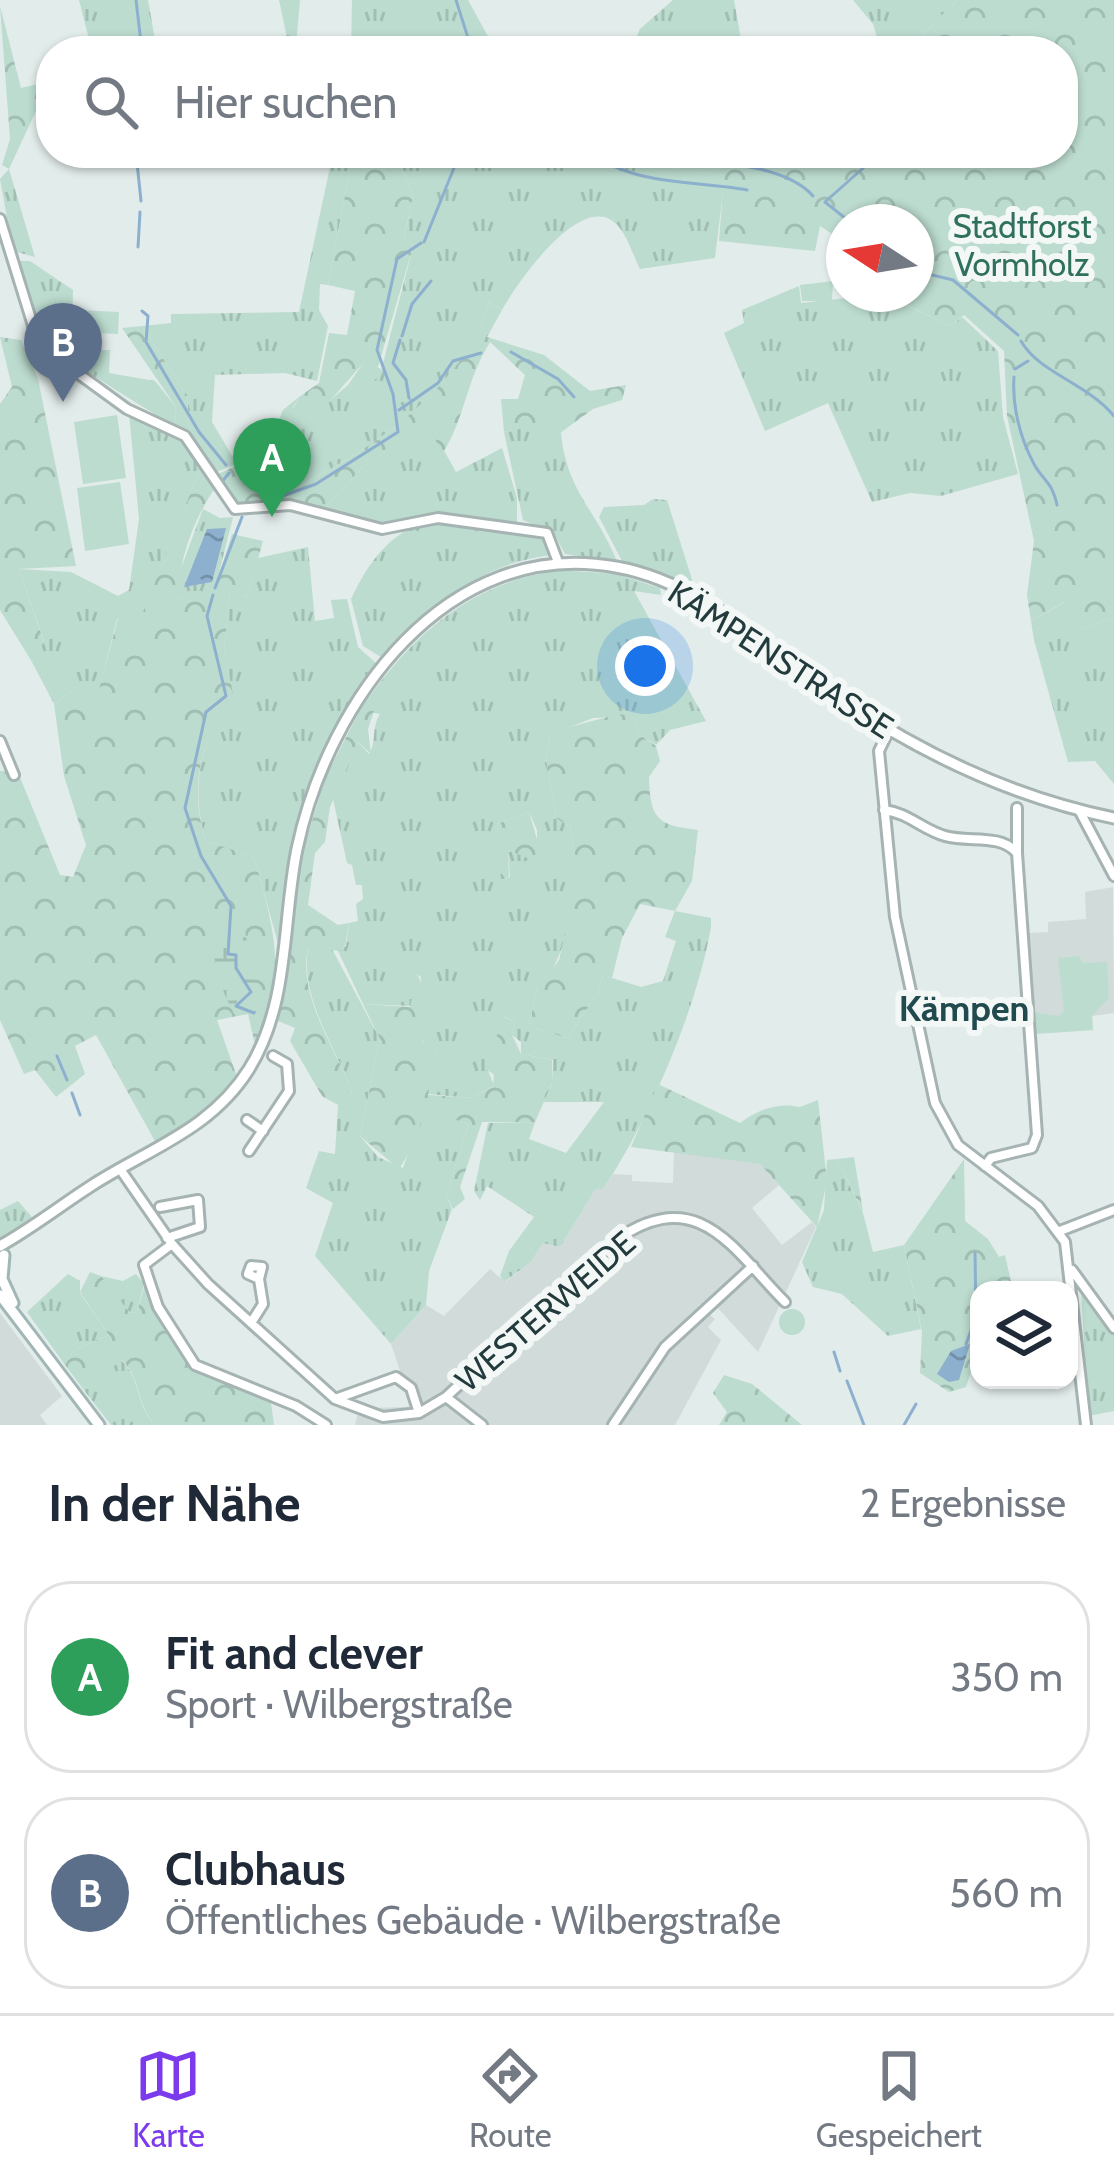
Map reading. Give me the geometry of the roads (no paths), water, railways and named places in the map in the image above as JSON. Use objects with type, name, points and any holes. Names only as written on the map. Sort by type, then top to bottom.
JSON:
[{"type":"street","points":[[0,219],[26,316],[39,345],[128,409],[185,436],[235,509],[296,505],[394,530],[438,518],[538,530],[556,544],[558,562]]},
{"type":"street","name":"KÄMPENSTRASSE","points":[[2,1253],[31,1228],[211,1114],[260,1050],[278,990],[304,820],[334,743],[374,679],[409,636],[461,592],[508,571],[558,562],[618,567],[685,592],[889,730],[986,778],[1114,818]]},
{"type":"street","points":[[889,730],[879,751],[895,917],[935,1103],[958,1145],[1038,1205],[1060,1232],[1071,1269],[1086,1425]]},
{"type":"street","points":[[0,741],[14,775]]},
{"type":"street","points":[[985,1166],[991,1158],[1032,1148],[1036,1135],[1017,808]]},
{"type":"street","points":[[884,810],[910,815],[943,836],[1003,842],[1017,854]]},
{"type":"street","points":[[1079,810],[1114,876]]},
{"type":"street","points":[[249,1151],[290,1091],[286,1064],[273,1056]]},
{"type":"street","points":[[247,1120],[263,1131]]},
{"type":"street","name":"WESTERWEIDE","points":[[120,1169],[169,1241],[335,1400],[362,1414],[419,1413],[446,1397],[636,1228],[674,1220],[707,1225],[731,1239],[785,1302]]},
{"type":"street","points":[[160,1207],[198,1200],[200,1227],[169,1241],[144,1265],[158,1307],[195,1364],[296,1406],[326,1425]]},
{"type":"street","points":[[1060,1232],[1114,1210]]},
{"type":"street","points":[[2,1253],[2,1279],[20,1319]]},
{"type":"street","points":[[613,1425],[672,1338],[753,1266]]},
{"type":"street","points":[[1071,1269],[1114,1328]]},
{"type":"street","points":[[250,1323],[263,1304],[259,1279]]},
{"type":"street","points":[[0,1295],[100,1425]]},
{"type":"street","name":"WESTERWEIDE","points":[[335,1400],[396,1377],[411,1388],[419,1413]]},
{"type":"street","points":[[446,1397],[482,1425]]},
{"type":"street","points":[[359,1425],[362,1414]]},
{"type":"water","points":[[226,528],[212,582],[184,587],[207,529]]},
{"type":"water","points":[[970,1344],[959,1380],[949,1382],[937,1374],[951,1351]]},
{"type":"waterway","points":[[136,0],[140,36]]},
{"type":"waterway","points":[[456,0],[467,36]]},
{"type":"waterway","points":[[138,168],[141,201]]},
{"type":"waterway","points":[[424,242],[454,168]]},
{"type":"waterway","points":[[619,168],[646,177],[747,190]]},
{"type":"waterway","points":[[756,168],[798,184],[813,196]]},
{"type":"waterway","points":[[828,204],[863,168]]},
{"type":"waterway","points":[[138,247],[140,212]]},
{"type":"waterway","points":[[263,503],[316,484],[398,432],[393,394],[377,350],[397,259],[421,243]]},
{"type":"waterway","points":[[934,275],[953,280],[1018,335]]},
{"type":"waterway","points":[[402,336],[412,304],[431,281]]},
{"type":"waterway","points":[[142,311],[148,316],[146,342],[199,432],[226,465]]},
{"type":"waterway","points":[[400,340],[393,363],[406,380],[409,398]]},
{"type":"waterway","points":[[1021,341],[1039,362],[1091,395],[1114,416]]},
{"type":"waterway","points":[[511,352],[558,379],[574,397]]},
{"type":"waterway","points":[[399,410],[438,383],[453,361],[481,353]]},
{"type":"waterway","points":[[1015,369],[1028,361]]},
{"type":"waterway","points":[[1014,377],[1021,433],[1057,505]]},
{"type":"waterway","points":[[221,483],[229,473]]},
{"type":"waterway","points":[[215,588],[242,517]]},
{"type":"waterway","points":[[213,595],[207,616],[226,696],[206,712],[185,808],[201,856],[231,906],[228,954],[236,955],[236,968],[251,992],[236,1006],[254,1013]]},
{"type":"waterway","points":[[57,1056],[67,1080]]},
{"type":"waterway","points":[[72,1093],[80,1115]]},
{"type":"waterway","points":[[966,1344],[976,1317],[975,1253]]},
{"type":"waterway","points":[[834,1352],[840,1371]]},
{"type":"waterway","points":[[847,1381],[864,1425]]},
{"type":"waterway","points":[[904,1425],[916,1404]]},
{"type":"place","name":"Clubhaus","points":[[63,402]]},
{"type":"place","name":"Fit and clever","points":[[272,517]]},
{"type":"district","name":"Kämpen","points":[[964,1008]]},
{"type":"park label","name":"Stadtforst Vormholz","points":[[1022,245]]}]
